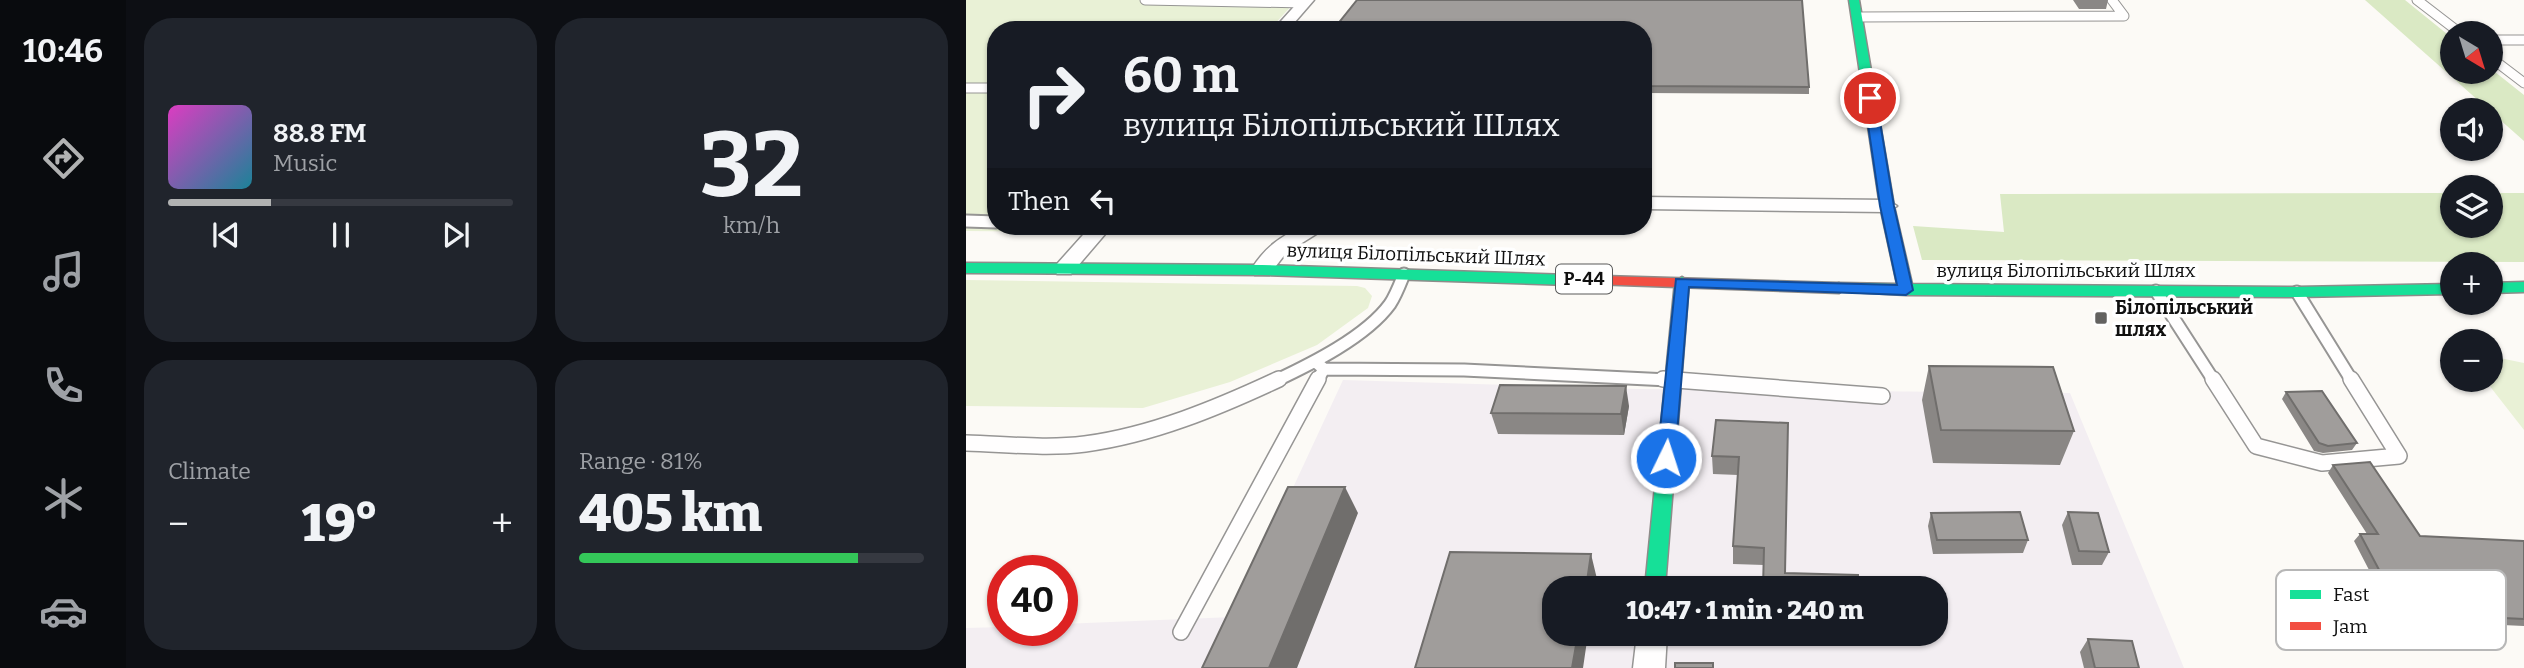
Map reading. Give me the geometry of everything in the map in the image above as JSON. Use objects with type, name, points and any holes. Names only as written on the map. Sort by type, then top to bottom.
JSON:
[{"type":"main road","points":[[1854,0],[1887,206],[1906,290]]},
{"type":"main road","name":"вулиця Білопільський Шлях","points":[[966,268],[1262,270],[1906,290],[2297,292],[2440,289]]},
{"type":"main road","points":[[1657,576],[1682,282]]},
{"type":"main road","points":[[2503,288],[2524,288]]},
{"type":"street","points":[[1288,21],[1306,1]]},
{"type":"street","points":[[1652,203],[1887,206]]},
{"type":"street","points":[[1064,269],[1094,235]]},
{"type":"street","points":[[1262,270],[1267,260],[1290,239],[1299,235]]},
{"type":"street","points":[[1649,668],[1651,646]]},
{"type":"lane","points":[[1144,0],[1306,1]]},
{"type":"lane","points":[[1857,17],[2124,16],[2112,0]]},
{"type":"lane","points":[[2417,0],[2444,21]]},
{"type":"lane","points":[[2503,40],[2524,40]]},
{"type":"lane","points":[[2503,67],[2524,83]]},
{"type":"lane","points":[[966,88],[987,88]]},
{"type":"lane","points":[[966,221],[987,222]]},
{"type":"lane","points":[[966,443],[1083,444],[1129,435],[1190,416],[1319,365],[1389,306],[1404,274]]},
{"type":"lane","points":[[2156,291],[2256,446],[2322,463],[2399,456],[2297,292]]},
{"type":"lane","points":[[1319,365],[1672,379],[1882,396]]},
{"type":"lane","points":[[1181,632],[1319,365]]},
{"type":"shaded area","points":[[1343,380],[1637,389],[2070,393],[2184,668],[966,668],[966,628],[987,627],[987,646],[1078,646],[1078,623],[1233,617]]},
{"type":"green space","points":[[966,0],[1297,0],[1277,21],[987,21],[987,231],[966,231]]},
{"type":"green space","points":[[2365,0],[2405,0],[2440,28],[2440,67]]},
{"type":"green space","points":[[2503,78],[2524,95],[2524,141],[2503,122],[2503,98],[2476,98],[2460,84],[2503,84]]},
{"type":"green space","points":[[2440,193],[2440,238],[2503,238],[2503,193],[2524,193],[2524,262],[2503,262],[2503,252],[2440,252],[2440,262],[1922,260],[1913,226],[2004,232],[2000,194]]},
{"type":"green space","points":[[966,280],[1357,286],[1365,288],[1372,296],[1368,308],[1317,345],[1230,382],[1143,408],[966,406]]},
{"type":"green space","points":[[2503,359],[2524,363],[2524,430],[2494,392],[2503,392]]},
{"type":"building","points":[[1357,0],[1802,0],[1809,87],[1652,86],[1652,21],[1340,21]]},
{"type":"building","points":[[1929,366],[2053,367],[2074,431],[1941,430]]},
{"type":"building","points":[[1500,385],[1626,386],[1621,414],[1491,413]]},
{"type":"building","points":[[2322,391],[2357,443],[2328,446],[2319,443],[2286,392]]},
{"type":"building","points":[[1716,420],[1788,423],[1785,573],[1858,576],[1763,576],[1764,548],[1733,546],[1739,457],[1712,456]]},
{"type":"building","points":[[2370,462],[2420,536],[2524,541],[2524,619],[2506,618],[2506,570],[2379,570],[2360,534],[2378,534],[2333,465]]},
{"type":"building","points":[[1288,487],[1345,487],[1269,668],[1202,668]]},
{"type":"building","points":[[2020,512],[2028,540],[1937,540],[1931,513]]},
{"type":"building","points":[[2068,512],[2098,513],[2109,552],[2079,551]]},
{"type":"building","points":[[1450,552],[1591,554],[1588,576],[1542,576],[1542,646],[1576,646],[1572,668],[1415,668]]},
{"type":"building","points":[[2088,639],[2132,641],[2139,668],[2095,668]]},
{"type":"building","points":[[1675,663],[1713,663],[1713,668],[1675,668]]},
{"type":"traffic: fast","points":[[1854,0],[1887,206],[1906,290]]},
{"type":"traffic: fast","points":[[966,268],[1262,270],[1570,280]]},
{"type":"traffic: fast","points":[[1656,576],[1682,282]]},
{"type":"traffic: fast","points":[[2503,288],[2524,287]]},
{"type":"traffic: fast","points":[[1839,288],[2297,292],[2440,289]]},
{"type":"traffic: jam","points":[[1570,280],[1839,288]]},
{"type":"place","name":"Білопільський шлях","points":[[2101,318]]},
{"type":"route","points":[[1666,458],[1682,282],[1906,290],[1887,206],[1870,98]]}]
